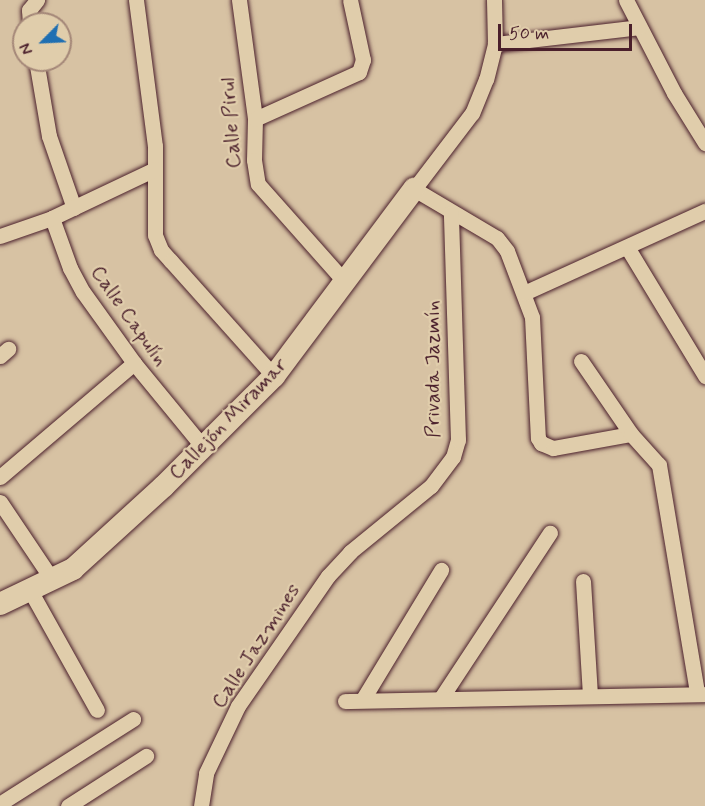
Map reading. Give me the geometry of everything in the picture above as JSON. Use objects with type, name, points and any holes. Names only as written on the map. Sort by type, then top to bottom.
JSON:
[{"type":"street","points":[[135,0],[149,85],[155,169],[155,235],[161,249],[274,376]]},
{"type":"street","name":"Calle Pirul","points":[[239,0],[255,119],[254,160],[258,183],[345,282]]},
{"type":"street","points":[[255,119],[355,75],[362,69],[363,60],[350,0]]},
{"type":"street","points":[[494,0],[495,44],[486,79],[472,113],[414,189],[451,213],[497,238],[507,251],[532,317],[536,342],[537,430],[541,444],[553,448],[631,434]]},
{"type":"street","points":[[626,0],[674,93],[705,143]]},
{"type":"street","points":[[495,44],[639,27]]},
{"type":"street","points":[[38,72],[49,136],[74,208]]},
{"type":"street","points":[[0,236],[52,218],[155,169]]},
{"type":"street","name":"Callejón Miramar","points":[[0,604],[31,592],[73,569],[203,447],[274,376],[414,189]]},
{"type":"street","points":[[524,293],[705,211]]},
{"type":"street","name":"Privada Jazmín","points":[[378,528],[438,479],[453,457],[458,440],[451,213]]},
{"type":"street","name":"Calle Capulín","points":[[52,218],[70,268],[83,292],[134,363],[203,447]]},
{"type":"street","points":[[627,247],[705,376]]},
{"type":"street","points":[[345,700],[701,693],[659,465],[631,434],[581,361]]},
{"type":"street","points":[[0,477],[134,363]]},
{"type":"street","points":[[0,502],[53,581]]},
{"type":"street","name":"Calle Jazmines","points":[[201,806],[206,773],[238,706],[328,576],[378,528]]},
{"type":"street","points":[[441,698],[550,533]]},
{"type":"street","points":[[363,699],[441,570]]},
{"type":"street","points":[[583,581],[590,696]]},
{"type":"street","points":[[31,592],[97,710]]},
{"type":"street","points":[[4,801],[134,719]]},
{"type":"street","points":[[68,806],[146,756]]}]
